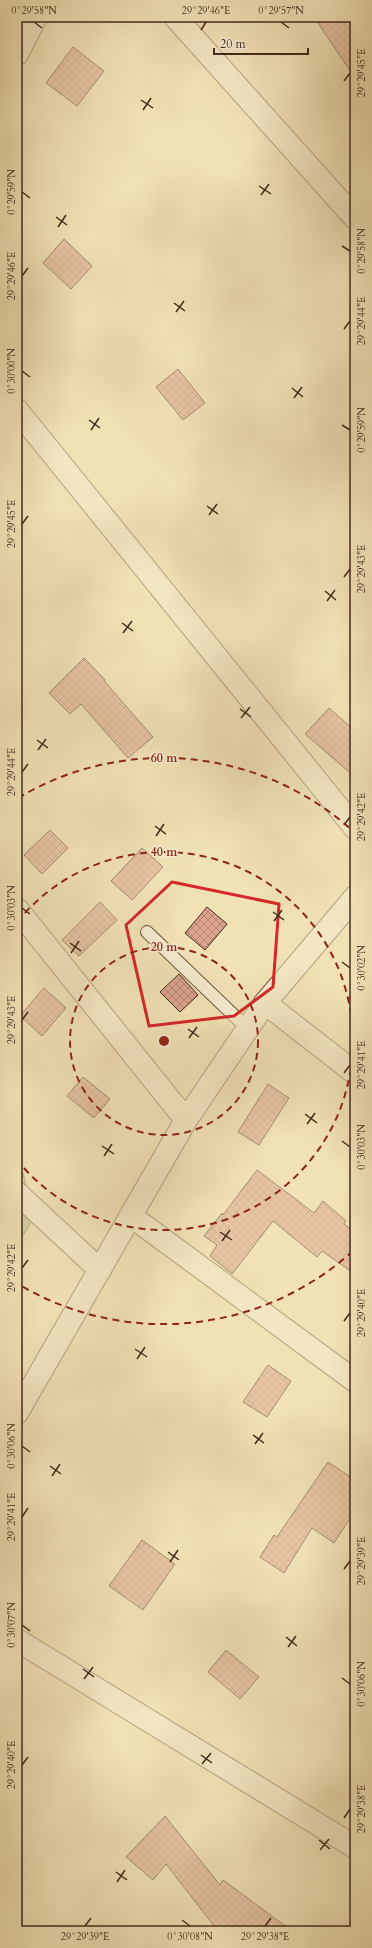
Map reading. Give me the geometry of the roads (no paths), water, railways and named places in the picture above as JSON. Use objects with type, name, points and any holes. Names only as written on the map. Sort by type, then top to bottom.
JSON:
[{"type":"street","points":[[17,54],[36,17]]},
{"type":"street","points":[[175,17],[355,218]]},
{"type":"street","points":[[17,410],[355,828]]},
{"type":"street","points":[[17,1413],[186,1120],[265,1003],[355,897]]},
{"type":"street","points":[[17,909],[186,1120]]},
{"type":"street","points":[[265,1003],[355,1073]]},
{"type":"street","points":[[17,1194],[100,1270]]},
{"type":"street","points":[[132,1216],[355,1381]]},
{"type":"street","points":[[17,1640],[355,1847]]},
{"type":"lane","points":[[147,932],[248,1029]]}]
